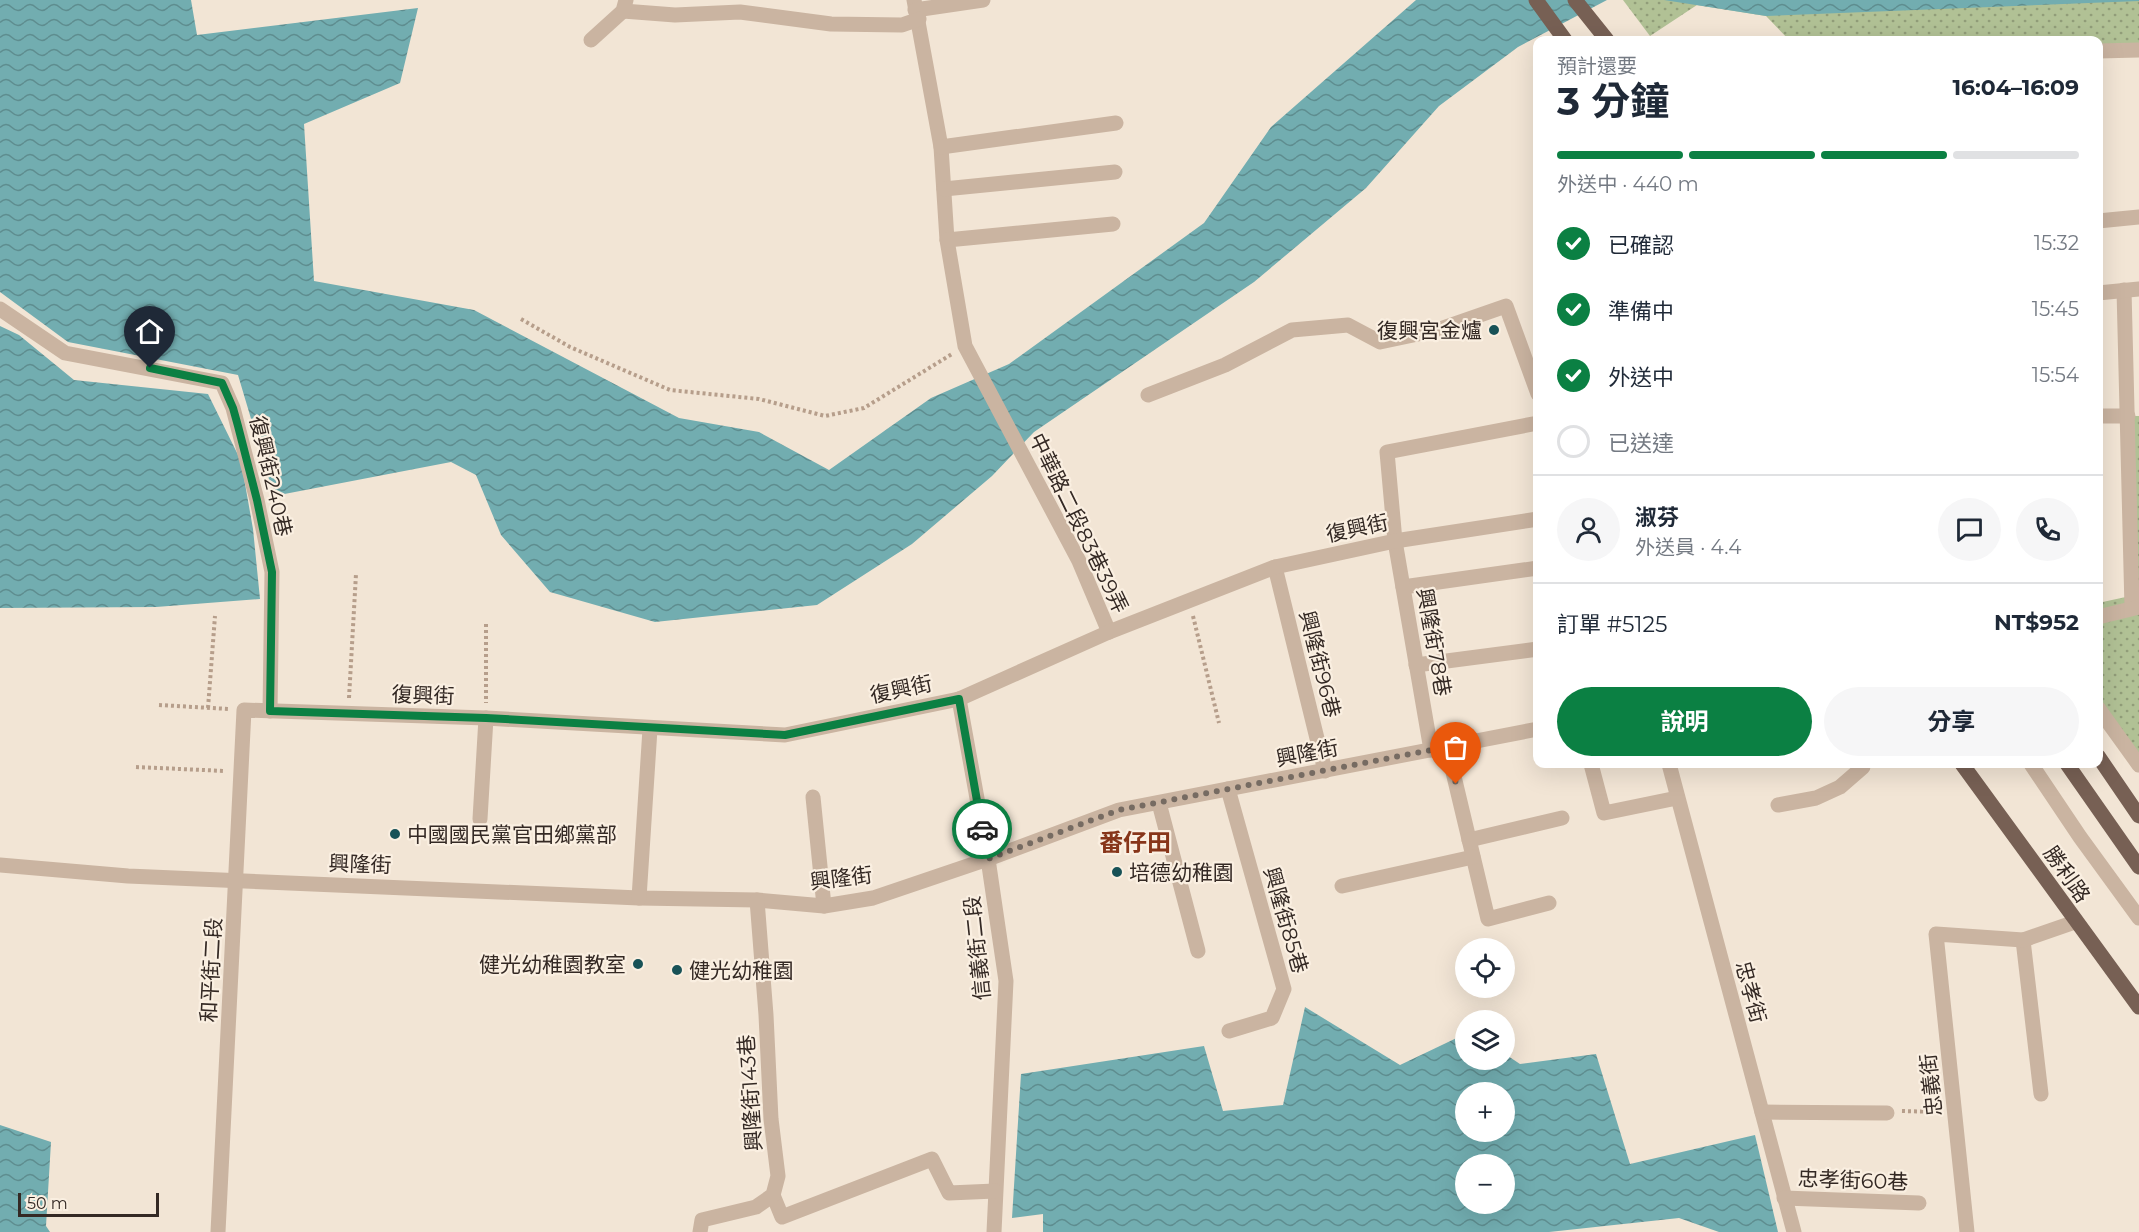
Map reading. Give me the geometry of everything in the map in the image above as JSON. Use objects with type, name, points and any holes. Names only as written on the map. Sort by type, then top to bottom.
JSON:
[{"type":"main road","points":[[1536,0],[1562,36]]},
{"type":"main road","points":[[1575,0],[1604,36]]},
{"type":"main road","points":[[2103,763],[2139,816]]},
{"type":"main road","name":"勝利路","points":[[1965,768],[2139,1007]]},
{"type":"main road","points":[[2070,768],[2139,867]]},
{"type":"street","points":[[591,40],[624,6],[675,15],[740,6],[831,24],[902,25],[916,10],[983,0]]},
{"type":"street","points":[[916,10],[941,147],[947,240],[966,346]]},
{"type":"street","points":[[2103,51],[2139,50]]},
{"type":"street","points":[[941,147],[1116,123]]},
{"type":"street","points":[[944,189],[1115,172]]},
{"type":"street","points":[[2103,221],[2139,217]]},
{"type":"street","points":[[947,240],[1113,224]]},
{"type":"street","points":[[2103,292],[2132,289],[2128,416],[2135,607],[2103,616]]},
{"type":"street","points":[[1148,395],[1225,365],[1292,330],[1348,325],[1380,342],[1437,330],[1506,306],[1533,380]]},
{"type":"street","name":"復興街240巷","points":[[0,309],[65,353],[222,383],[236,417],[272,572],[270,711]]},
{"type":"street","name":"中華路二段83巷39弄","points":[[966,346],[1079,561],[1109,632]]},
{"type":"street","points":[[2103,416],[2128,416]]},
{"type":"street","name":"興隆街78巷","points":[[1431,750],[1395,541],[1387,452],[1533,424]]},
{"type":"street","name":"復興街","points":[[244,710],[486,718],[785,735],[959,699],[1109,632],[1275,567],[1395,541],[1533,520]]},
{"type":"street","name":"興隆街96巷","points":[[1275,567],[1325,771]]},
{"type":"street","points":[[1403,587],[1533,569]]},
{"type":"street","points":[[1416,665],[1533,649]]},
{"type":"street","name":"信義街二段","points":[[959,699],[988,859],[1006,981],[994,1232]]},
{"type":"street","name":"和平街二段","points":[[218,1232],[244,710]]},
{"type":"street","points":[[2103,715],[2139,765]]},
{"type":"street","points":[[480,819],[486,718]]},
{"type":"street","points":[[639,898],[650,729]]},
{"type":"street","name":"興隆街","points":[[0,865],[128,876],[639,898],[757,900],[824,906],[873,898],[988,859],[1119,810],[1533,730]]},
{"type":"street","points":[[1447,747],[1488,919],[1550,903]]},
{"type":"street","points":[[1592,768],[1604,813],[1677,798]]},
{"type":"street","name":"忠孝街","points":[[1670,768],[1794,1232]]},
{"type":"street","points":[[1778,805],[1816,798],[1840,787],[1862,768]]},
{"type":"street","points":[[2034,768],[2139,918]]},
{"type":"street","name":"興隆街85巷","points":[[1228,789],[1284,989],[1272,1018],[1229,1031]]},
{"type":"street","points":[[813,797],[824,906]]},
{"type":"street","points":[[1159,803],[1198,951]]},
{"type":"street","points":[[1469,840],[1562,818]]},
{"type":"street","points":[[1342,886],[1473,858]]},
{"type":"street","name":"興隆街143巷","points":[[757,900],[771,1119],[777,1176],[773,1195]]},
{"type":"street","points":[[2041,1094],[2023,940],[2075,922]]},
{"type":"street","name":"忠義街","points":[[1967,1232],[1936,934],[2023,940]]},
{"type":"street","points":[[1762,1112],[1887,1113]]},
{"type":"street","points":[[700,1232],[702,1220],[756,1207],[773,1195],[782,1216],[932,1159],[949,1193],[995,1191]]},
{"type":"street","name":"忠孝街60巷","points":[[1784,1198],[1919,1203]]},
{"type":"path","points":[[521,319],[570,347],[670,390],[759,399],[825,416],[864,408],[966,346]]},
{"type":"path","points":[[348,714],[356,574]]},
{"type":"path","points":[[1189,600],[1219,723]]},
{"type":"path","points":[[208,708],[215,616]]},
{"type":"path","points":[[486,624],[486,718]]},
{"type":"path","points":[[159,705],[244,710]]},
{"type":"path","points":[[136,767],[241,772]]},
{"type":"path","points":[[1887,1113],[1894,1111],[1954,1112]]},
{"type":"green space","points":[[1623,0],[2139,0],[2139,50],[2103,51],[2103,36],[1785,36],[1766,16],[1697,5],[1650,36]]},
{"type":"green space","points":[[2128,416],[2139,416],[2139,766],[2103,706],[2103,602],[2135,595]]},
{"type":"water","points":[[0,0],[191,0],[197,35],[418,8],[400,83],[304,124],[314,281],[474,310],[679,418],[759,432],[829,470],[931,398],[1009,364],[1204,223],[1271,127],[1416,0],[1607,0],[1539,36],[1533,36],[1533,39],[1518,47],[1439,106],[1366,188],[1254,282],[1034,432],[992,476],[912,544],[817,605],[655,622],[550,592],[501,535],[476,475],[451,462],[274,496],[238,375],[68,342],[0,292]]},
{"type":"water","points":[[1664,0],[2139,0],[2139,1],[1766,16]]},
{"type":"water","points":[[0,326],[19,335],[74,380],[208,394],[241,461],[253,529],[260,599],[156,607],[0,608]]},
{"type":"water","points":[[1305,1007],[1400,1065],[1455,1039],[1455,1070],[1515,1070],[1515,1061],[1520,1064],[1596,1054],[1630,1164],[1755,1135],[1778,1232],[1719,1232],[1679,1218],[1549,1232],[1043,1232],[1043,1214],[1012,1218],[1021,1074],[1204,1046],[1223,1111],[1283,1105]]},
{"type":"water","points":[[0,1125],[51,1142],[46,1226],[50,1232],[0,1232]]},
{"type":"way so far","points":[[982,829],[988,859],[1119,810],[1447,747],[1456,784]]},
{"type":"place","name":"復興宮金爐","points":[[1494,330]]},
{"type":"place","name":"中國國民黨官田鄉黨部","points":[[395,834]]},
{"type":"place","name":"培德幼稚園","points":[[1117,872]]},
{"type":"place","name":"健光幼稚園教室","points":[[638,964]]},
{"type":"place","name":"健光幼稚園","points":[[677,970]]},
{"type":"district","name":"番仔田","points":[[1135,842]]},
{"type":"route","points":[[150,368],[222,383],[233,408],[257,500],[272,572],[270,711],[486,718],[785,735],[959,699],[982,829]]}]
